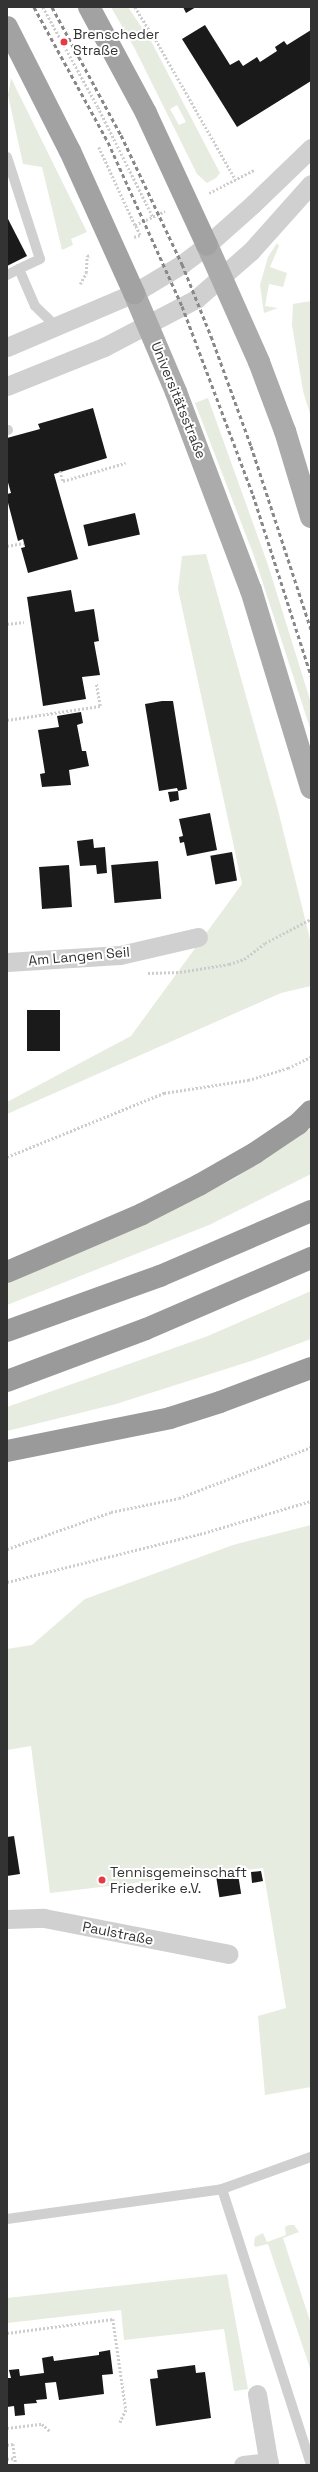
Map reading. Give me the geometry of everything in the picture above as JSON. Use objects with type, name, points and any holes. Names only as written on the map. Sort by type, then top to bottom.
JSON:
[{"type":"highway","points":[[89,7],[146,113],[207,245]]},
{"type":"highway","name":"Universitätsstraße","points":[[9,36],[70,151],[134,293]]},
{"type":"highway","points":[[7,1272],[142,1214],[199,1185],[255,1153],[298,1124],[311,1111]]},
{"type":"highway","points":[[7,1331],[160,1276],[311,1210]]},
{"type":"highway","points":[[7,1381],[146,1329],[311,1258]]},
{"type":"highway","points":[[7,1451],[170,1418],[220,1402],[311,1368]]},
{"type":"main road","points":[[207,245],[260,362],[285,431],[311,517]]},
{"type":"main road","name":"Universitätsstraße","points":[[134,293],[176,392],[251,590],[311,788]]},
{"type":"street","points":[[7,347],[58,327],[134,293],[182,264],[207,245],[311,148]]},
{"type":"street","points":[[7,386],[87,354],[148,325],[196,299],[222,278],[251,251],[311,184]]},
{"type":"street","name":"Am Langen Seil","points":[[7,962],[120,955],[198,937]]},
{"type":"street","name":"Paulstraße","points":[[7,1919],[44,1918],[229,1954]]},
{"type":"street","points":[[243,2465],[269,2463],[256,2394]]},
{"type":"lane","points":[[7,157],[40,259],[7,275]]},
{"type":"lane","points":[[19,269],[35,306],[58,327]]},
{"type":"lane","points":[[7,2219],[222,2189],[311,2157]]},
{"type":"lane","points":[[222,2189],[311,2465]]},
{"type":"path","points":[[44,7],[101,114],[153,217]]},
{"type":"path","points":[[135,7],[156,40],[236,180],[188,203],[135,225]]},
{"type":"path","points":[[80,284],[86,273],[87,256],[140,235],[99,147]]},
{"type":"path","points":[[60,471],[63,480],[125,463]]},
{"type":"path","points":[[7,546],[24,543]]},
{"type":"path","points":[[7,624],[24,622]]},
{"type":"path","points":[[7,720],[100,706],[96,684]]},
{"type":"path","points":[[143,973],[180,972],[229,964],[244,958],[264,943],[311,919]]},
{"type":"path","points":[[7,1157],[164,1093],[248,1080],[288,1068],[311,1057]]},
{"type":"path","points":[[7,1549],[110,1512],[178,1498],[311,1447]]},
{"type":"path","points":[[7,1582],[200,1534],[311,1501]]},
{"type":"path","points":[[7,2333],[113,2319],[126,2410],[120,2423]]},
{"type":"path","points":[[7,2428],[42,2424],[51,2432]]},
{"type":"path","points":[[7,2445],[13,2444],[16,2465]]},
{"type":"path","points":[[7,2459],[15,2458]]},
{"type":"shaded area","points":[[111,7],[128,7],[152,43],[220,173],[216,178],[207,183],[197,174],[135,49]],"holes":[[[177,105],[186,122],[179,125],[170,109]]]},
{"type":"shaded area","points":[[11,78],[87,232],[71,239],[73,245],[62,250],[42,167],[23,164],[8,95]]},
{"type":"shaded area","points":[[277,243],[279,246],[270,267],[287,273],[283,287],[269,284],[265,306],[278,308],[264,313],[260,285],[268,257]]},
{"type":"shaded area","points":[[311,301],[311,417],[303,391],[292,325],[293,304]]},
{"type":"shaded area","points":[[208,398],[268,565],[311,703],[311,731],[254,556],[195,403]]},
{"type":"shaded area","points":[[206,554],[277,806],[311,943],[311,986],[281,993],[7,1114],[7,1102],[131,1036],[242,884],[178,589],[182,556]]},
{"type":"shaded area","points":[[311,1128],[311,1174],[209,1225],[7,1305],[7,1284],[146,1223],[235,1178]]},
{"type":"shaded area","points":[[311,1291],[311,1339],[251,1361],[116,1404],[7,1431],[7,1407],[208,1336]]},
{"type":"shaded area","points":[[311,1525],[311,2087],[265,2095],[258,2016],[286,2008],[263,1868],[50,1893],[31,1746],[7,1750],[7,1649],[32,1645],[85,1599],[233,1545]]},
{"type":"shaded area","points":[[294,2225],[299,2232],[283,2238],[311,2324],[311,2371],[268,2244],[255,2247],[254,2244],[255,2237],[263,2233],[267,2242],[286,2235],[285,2227]]},
{"type":"shaded area","points":[[227,2274],[248,2389],[234,2391],[224,2329],[124,2340],[121,2310],[7,2323],[7,2298]]},
{"type":"building","points":[[183,7],[196,7],[186,13]]},
{"type":"building","points":[[205,25],[230,65],[239,60],[243,66],[257,57],[260,62],[277,51],[275,47],[284,41],[287,45],[311,30],[311,81],[237,127],[182,39]]},
{"type":"building","points":[[7,217],[27,256],[7,266]]},
{"type":"building","points":[[93,408],[107,458],[54,474],[78,559],[28,573],[21,548],[25,547],[23,539],[18,541],[7,499],[7,494],[11,493],[7,479],[7,438],[40,429],[38,424]]},
{"type":"building","points":[[135,513],[140,534],[88,546],[83,525]]},
{"type":"building","points":[[71,590],[75,612],[94,609],[99,641],[94,642],[100,675],[82,677],[86,699],[43,706],[27,597]]},
{"type":"building","points":[[173,701],[187,789],[178,791],[177,788],[159,791],[145,704]]},
{"type":"building","points":[[81,712],[83,723],[77,725],[82,751],[86,751],[89,766],[69,770],[71,785],[42,787],[40,774],[45,773],[38,730],[59,727],[57,716]]},
{"type":"building","points":[[178,791],[179,800],[170,802],[168,792]]},
{"type":"building","points":[[210,813],[217,850],[187,856],[184,842],[180,843],[179,837],[183,836],[179,819]]},
{"type":"building","points":[[93,839],[94,848],[105,847],[107,873],[97,874],[96,865],[80,866],[77,841]]},
{"type":"building","points":[[232,852],[237,881],[215,884],[210,856]]},
{"type":"building","points":[[158,861],[161,899],[114,903],[111,865]]},
{"type":"building","points":[[69,865],[72,907],[42,909],[39,867]]},
{"type":"building","points":[[27,1010],[60,1010],[60,1051],[27,1051]]},
{"type":"building","points":[[14,1836],[20,1874],[7,1876],[7,1837]]},
{"type":"building","points":[[261,1871],[263,1881],[252,1883],[251,1872]]},
{"type":"building","points":[[238,1874],[241,1894],[219,1897],[216,1877]]},
{"type":"building","points":[[110,2350],[113,2374],[102,2375],[104,2394],[59,2400],[56,2382],[45,2383],[47,2399],[36,2400],[37,2403],[24,2404],[25,2415],[15,2416],[14,2406],[7,2407],[7,2378],[11,2378],[9,2370],[19,2369],[20,2376],[44,2373],[42,2358],[53,2356],[54,2361],[99,2355],[99,2352]]},
{"type":"building","points":[[195,2365],[196,2373],[205,2372],[211,2418],[156,2426],[150,2379],[158,2378],[157,2370]]},
{"type":"railway","points":[[34,7],[108,142],[182,306],[253,495],[311,676]]},
{"type":"railway","points":[[52,7],[121,135],[182,264],[211,336],[251,446],[311,630]]},
{"type":"place","name":"Brenscheder Straße","points":[[64,42]]},
{"type":"place","name":"Tennisgemeinschaft Friederike e.V.","points":[[102,1880]]}]
